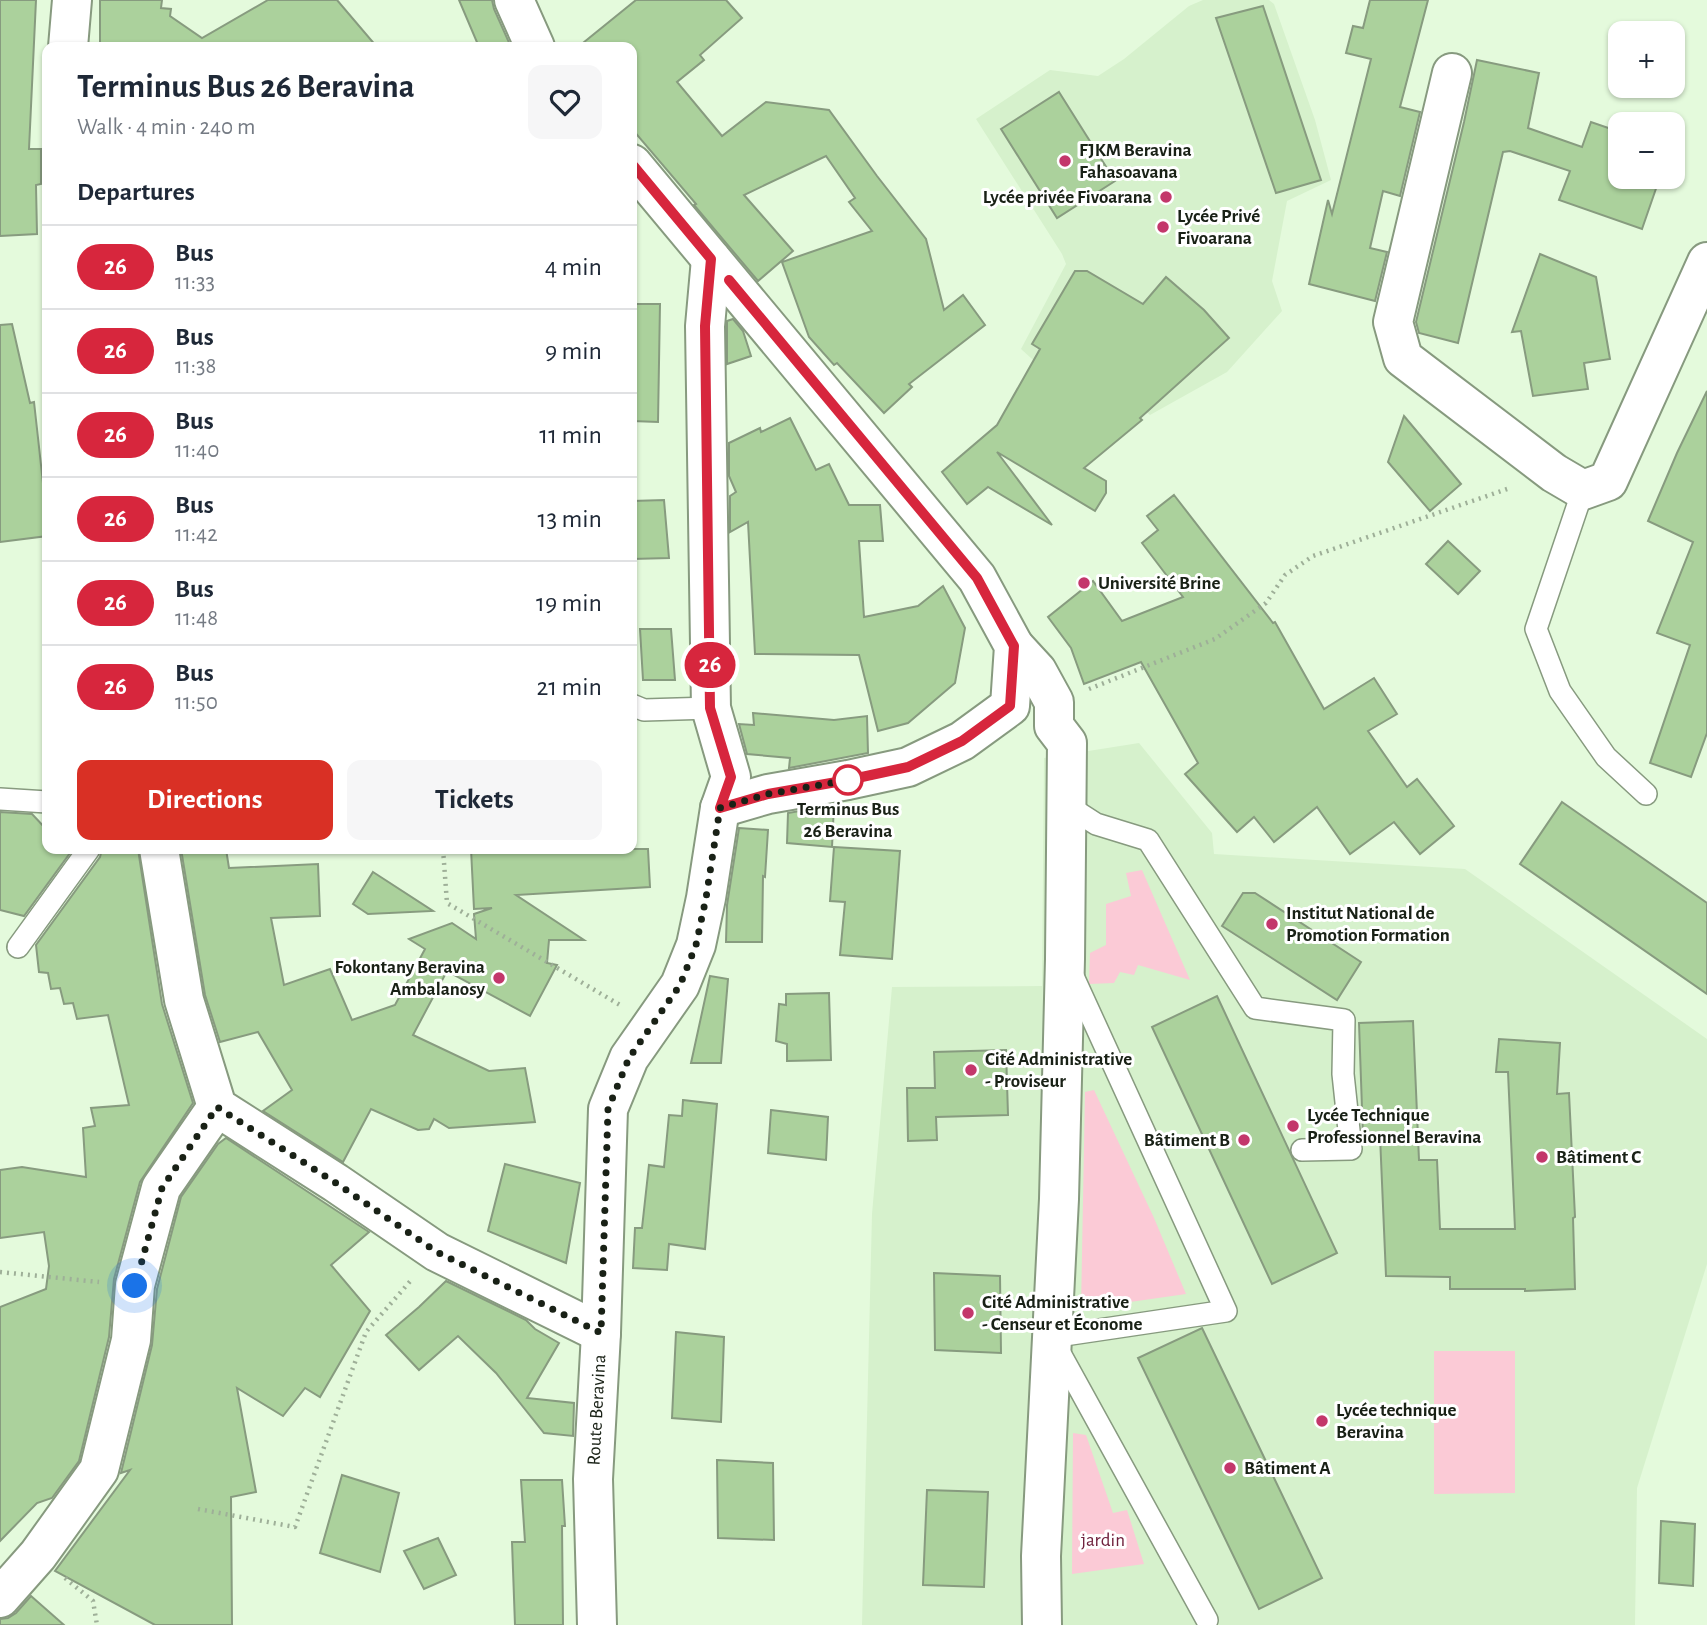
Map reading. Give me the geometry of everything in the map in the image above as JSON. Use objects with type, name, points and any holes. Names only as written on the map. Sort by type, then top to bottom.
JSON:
[{"type":"street","points":[[68,42],[72,0]]},
{"type":"street","points":[[514,0],[533,42]]},
{"type":"street","points":[[1452,73],[1393,322],[1403,358],[1569,482],[1608,481],[1707,262]]},
{"type":"street","points":[[637,170],[977,578],[1014,646],[1037,671],[1054,702],[1054,726],[1067,743],[1059,1199],[1041,1556],[1042,1625]]},
{"type":"street","name":"Route Beravina","points":[[597,1625],[593,1479],[608,1109],[629,1058],[680,985],[696,945],[720,808],[731,777],[710,708],[705,326],[711,259]]},
{"type":"street","points":[[720,808],[768,794],[908,767],[962,741],[1010,706],[1014,646]]},
{"type":"street","points":[[160,854],[184,1000],[217,1107],[437,1252],[601,1333]]},
{"type":"street","points":[[0,1598],[38,1555],[99,1471],[131,1339],[135,1286],[162,1188],[217,1107]]},
{"type":"lane","points":[[1569,482],[1536,629],[1560,691],[1606,757],[1646,794]]},
{"type":"lane","points":[[637,707],[644,710],[710,708]]},
{"type":"lane","points":[[0,799],[42,802]]},
{"type":"lane","points":[[1065,804],[1096,824],[1148,840],[1255,1008],[1344,1020],[1343,1074],[1350,1149],[1302,1150]]},
{"type":"lane","points":[[18,947],[85,854]]},
{"type":"lane","points":[[1065,959],[1226,1311],[1051,1337],[1207,1620]]},
{"type":"path","points":[[1090,688],[1215,639],[1266,603],[1285,575],[1313,555],[1569,482]]},
{"type":"path","points":[[443,854],[447,903],[654,1025]]},
{"type":"path","points":[[198,1509],[295,1527],[366,1332],[437,1252]]},
{"type":"path","points":[[0,1272],[135,1286]]},
{"type":"path","points":[[38,1555],[93,1601],[97,1625]]},
{"type":"shaded area","name":"Lycée Privé Fivoarana","points":[[1203,0],[1269,0],[1274,4],[1315,120],[1331,180],[1287,201],[1272,281],[1282,311],[1227,372],[1150,415],[1117,387],[1042,368],[1021,349],[1066,264],[976,119],[1050,70],[1098,76],[1124,59],[1189,6]]},
{"type":"shaded area","name":"Lycée Technique Professionnel Beravina","points":[[1139,743],[1212,833],[1214,854],[1465,869],[1707,1039],[1707,1264],[1637,1488],[1635,1625],[862,1625],[872,1214],[892,987],[1042,986],[1044,758]]},
{"type":"green space","points":[[1142,870],[1190,980],[1138,965],[1134,975],[1120,972],[1114,983],[1089,984],[1090,953],[1106,945],[1106,904],[1131,896],[1126,873]]},
{"type":"green space","points":[[1094,1090],[1186,1294],[1081,1309],[1085,1092]]},
{"type":"green space","points":[[1434,1351],[1515,1351],[1515,1493],[1434,1494]]},
{"type":"green space","name":"jardin","points":[[1073,1433],[1086,1435],[1113,1513],[1127,1510],[1144,1564],[1072,1574]]},
{"type":"building","points":[[0,0],[36,0],[29,149],[41,149],[41,184],[36,185],[37,234],[0,236]]},
{"type":"building","points":[[100,0],[162,0],[161,8],[171,9],[170,16],[202,38],[268,0],[337,0],[373,42],[100,42]]},
{"type":"building","points":[[459,0],[492,0],[509,42],[477,42]]},
{"type":"building","points":[[636,0],[726,0],[742,18],[700,55],[704,60],[677,82],[722,136],[766,102],[829,110],[926,239],[944,310],[963,295],[985,325],[909,384],[912,387],[884,413],[809,337],[782,262],[872,231],[849,202],[855,198],[826,156],[744,195],[793,251],[758,281],[637,135],[637,42],[584,42]]},
{"type":"building","points":[[1370,0],[1428,0],[1400,107],[1420,112],[1400,196],[1383,191],[1370,248],[1387,252],[1375,301],[1309,284],[1328,200],[1332,214],[1371,59],[1346,53],[1353,26],[1363,28]]},
{"type":"building","points":[[1263,6],[1321,180],[1276,193],[1216,18]]},
{"type":"building","points":[[1477,60],[1539,73],[1528,128],[1582,147],[1591,122],[1608,128],[1608,189],[1656,189],[1642,229],[1559,200],[1570,171],[1510,151],[1503,152],[1458,343],[1419,333],[1416,322]]},
{"type":"building","points":[[1059,92],[1115,181],[1057,218],[1001,129]]},
{"type":"building","points":[[1540,254],[1596,277],[1610,359],[1584,363],[1588,389],[1533,396],[1521,331],[1512,332]]},
{"type":"building","points":[[1075,271],[1087,271],[1143,304],[1166,277],[1204,310],[1229,338],[1140,418],[1142,420],[1084,468],[1106,481],[1106,493],[1095,511],[997,452],[1052,525],[988,487],[967,504],[942,472],[997,425],[1040,349],[1032,344]]},
{"type":"building","points":[[637,304],[660,304],[658,422],[637,421]]},
{"type":"building","points":[[733,319],[743,331],[751,356],[727,364],[727,321]]},
{"type":"building","points":[[12,324],[30,403],[34,402],[42,474],[42,537],[0,542],[0,325]]},
{"type":"building","points":[[1707,391],[1707,733],[1691,777],[1650,763],[1690,645],[1657,633],[1693,542],[1648,521]]},
{"type":"building","points":[[1404,416],[1461,484],[1430,511],[1388,462]]},
{"type":"building","points":[[790,418],[816,470],[829,464],[849,505],[880,505],[883,541],[859,541],[864,617],[918,606],[943,586],[965,628],[955,683],[908,723],[878,731],[859,655],[755,654],[748,522],[730,532],[730,496],[736,492],[729,476],[729,443],[760,428],[761,432]]},
{"type":"building","points":[[1174,495],[1273,623],[1275,622],[1324,709],[1374,678],[1397,714],[1368,731],[1407,787],[1417,779],[1454,826],[1420,854],[1394,822],[1350,854],[1317,807],[1274,842],[1254,817],[1237,832],[1185,774],[1198,763],[1141,662],[1084,684],[1071,648],[1048,617],[1093,581],[1122,621],[1183,597],[1142,543],[1158,530],[1147,516]]},
{"type":"building","points":[[664,500],[669,558],[637,559],[637,501]]},
{"type":"building","points":[[1448,541],[1480,571],[1458,594],[1426,564]]},
{"type":"building","points":[[640,629],[671,629],[675,680],[643,680]]},
{"type":"building","points":[[753,713],[834,720],[867,716],[868,753],[789,768],[790,758],[747,754],[739,724],[754,725]]},
{"type":"building","points":[[1562,802],[1707,903],[1707,994],[1520,864]]},
{"type":"building","points":[[834,805],[832,847],[787,843],[788,813]]},
{"type":"building","points":[[0,812],[32,814],[42,825],[42,854],[69,854],[24,916],[0,910]]},
{"type":"building","points":[[739,828],[768,830],[765,877],[763,876],[762,942],[726,942],[727,905]]},
{"type":"building","points":[[834,847],[900,851],[892,959],[840,955],[845,902],[830,901]]},
{"type":"building","points":[[637,849],[648,849],[650,887],[516,895],[584,940],[549,940],[547,963],[557,965],[530,1016],[447,971],[413,1035],[489,1071],[525,1068],[535,1122],[449,1128],[434,1119],[429,1129],[418,1130],[371,1109],[343,1162],[263,1111],[292,1090],[258,1032],[220,1042],[205,995],[182,854],[227,854],[229,868],[318,864],[320,916],[271,918],[284,985],[330,969],[352,1020],[395,1005],[425,949],[409,939],[452,923],[476,939],[474,914],[492,908],[474,909],[471,854],[637,854]]},
{"type":"building","points":[[101,854],[139,854],[162,1004],[193,1103],[140,1182],[114,1279],[109,1337],[79,1461],[52,1498],[37,1503],[0,1541],[0,1307],[46,1289],[49,1266],[44,1232],[0,1238],[0,1170],[22,1167],[86,1177],[83,1128],[95,1126],[91,1108],[129,1105],[108,1015],[77,1019],[73,1003],[64,1004],[60,988],[51,989],[48,973],[39,972],[36,945]]},
{"type":"building","points":[[373,872],[433,911],[368,914],[353,904]]},
{"type":"building","points":[[1243,893],[1255,893],[1361,962],[1337,1000],[1222,926]]},
{"type":"building","points":[[710,976],[728,979],[721,1063],[691,1063]]},
{"type":"building","points":[[829,993],[831,1060],[787,1061],[787,1044],[776,1041],[779,1004],[786,1005],[786,994]]},
{"type":"building","name":"Bâtiment B","points":[[1217,996],[1337,1253],[1272,1284],[1152,1027]]},
{"type":"building","points":[[1413,1021],[1419,1160],[1437,1160],[1440,1229],[1515,1229],[1508,1072],[1496,1072],[1499,1039],[1560,1043],[1557,1094],[1569,1093],[1575,1217],[1575,1289],[1450,1289],[1450,1277],[1386,1276],[1380,1136],[1363,1137],[1359,1023]]},
{"type":"building","name":"Cité Administrative - Proviseur","points":[[1006,1050],[1008,1115],[936,1117],[937,1140],[908,1141],[907,1088],[935,1088],[934,1052]]},
{"type":"building","points":[[683,1100],[717,1104],[705,1249],[669,1244],[667,1270],[633,1268],[635,1228],[642,1228],[649,1165],[664,1167],[669,1115],[682,1116]]},
{"type":"building","points":[[771,1110],[828,1117],[826,1160],[768,1153]]},
{"type":"building","points":[[226,1138],[369,1232],[331,1265],[370,1311],[320,1397],[305,1388],[283,1416],[237,1388],[256,1492],[231,1497],[232,1625],[155,1625],[55,1571],[130,1470],[121,1473],[152,1345],[157,1289],[181,1197],[218,1144]]},
{"type":"building","points":[[505,1164],[580,1183],[566,1263],[488,1231]]},
{"type":"building","name":"Cité Administrative - Censeur et Économe","points":[[934,1273],[1000,1276],[1001,1353],[935,1350]]},
{"type":"building","points":[[446,1281],[526,1320],[535,1329],[559,1343],[527,1398],[574,1403],[573,1436],[544,1433],[496,1373],[458,1336],[419,1370],[386,1335]]},
{"type":"building","name":"Bâtiment A","points":[[1202,1328],[1322,1578],[1259,1609],[1138,1358]]},
{"type":"building","points":[[676,1332],[724,1337],[721,1422],[672,1418]]},
{"type":"building","points":[[717,1460],[773,1463],[774,1540],[718,1538]]},
{"type":"building","points":[[342,1475],[399,1493],[380,1572],[320,1553]]},
{"type":"building","points":[[521,1480],[562,1480],[565,1526],[562,1526],[563,1625],[515,1625],[512,1542],[525,1542]]},
{"type":"building","points":[[927,1490],[988,1492],[984,1587],[923,1585]]},
{"type":"building","points":[[1661,1521],[1695,1524],[1693,1586],[1659,1583]]},
{"type":"building","points":[[438,1538],[456,1575],[424,1589],[404,1551]]},
{"type":"building","points":[[31,1596],[64,1625],[0,1625],[0,1619],[16,1613]]},
{"type":"bus line","name":"26","points":[[637,170],[711,259],[705,326],[710,708],[731,777],[720,808],[768,794],[908,767],[962,741],[1010,706],[1014,646],[977,578],[729,280]]},
{"type":"place","name":"FJKM Beravina Fahasoavana","points":[[1065,161]]},
{"type":"place","name":"Lycée privée Fivoarana","points":[[1166,197]]},
{"type":"place","name":"Lycée Privé Fivoarana","points":[[1163,227]]},
{"type":"place","name":"Université Brine","points":[[1084,583]]},
{"type":"place","name":"Terminus Bus 26 Beravina","points":[[848,780]]},
{"type":"place","name":"Institut National de Promotion Formation","points":[[1272,924]]},
{"type":"place","name":"Fokontany Beravina Ambalanosy","points":[[499,978]]},
{"type":"place","name":"Cité Administrative - Proviseur","points":[[971,1070]]},
{"type":"place","name":"Lycée Technique Professionnel Beravina","points":[[1293,1126]]},
{"type":"place","name":"Bâtiment B","points":[[1244,1140]]},
{"type":"place","name":"Bâtiment C","points":[[1542,1157]]},
{"type":"place","name":"Cité Administrative - Censeur et Économe","points":[[968,1313]]},
{"type":"place","name":"Lycée technique Beravina","points":[[1322,1421]]},
{"type":"place","name":"Bâtiment A","points":[[1230,1468]]},
{"type":"route","points":[[135,1286],[162,1188],[217,1107],[437,1252],[601,1333],[608,1109],[629,1058],[680,985],[696,945],[720,808],[768,794],[848,780]]}]
